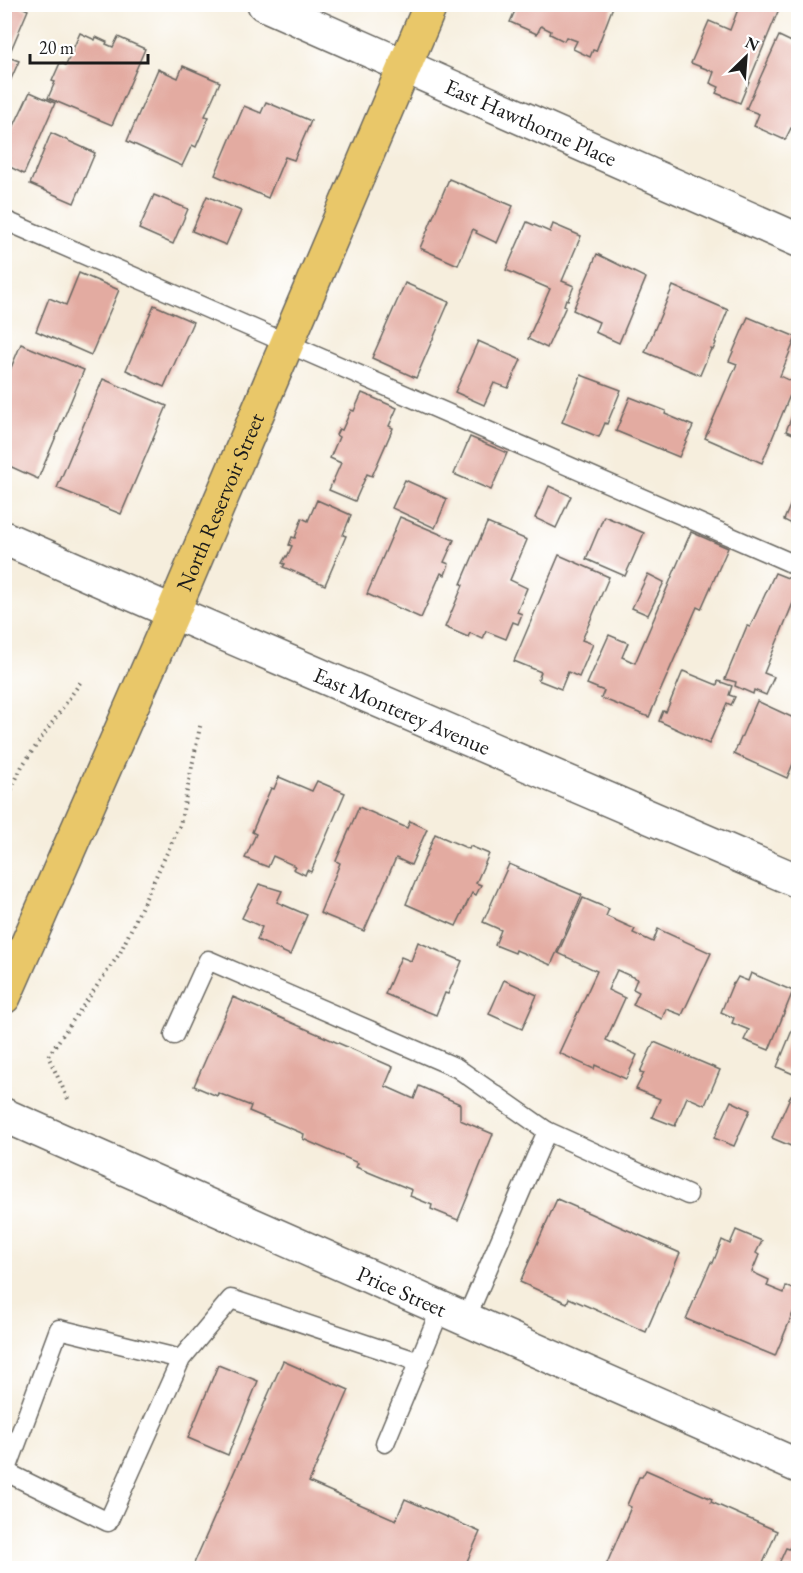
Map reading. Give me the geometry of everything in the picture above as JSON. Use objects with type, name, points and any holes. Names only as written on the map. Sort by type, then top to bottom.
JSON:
[{"type":"main road","name":"North Reservoir Street","points":[[4,997],[173,612],[431,4]]},
{"type":"street","name":"East Hawthorne Place","points":[[264,4],[798,240]]},
{"type":"street","name":"East Monterey Avenue","points":[[4,538],[798,881]]},
{"type":"street","name":"Price Street","points":[[4,1115],[798,1466]]},
{"type":"lane","points":[[4,220],[798,566]]},
{"type":"lane","points":[[174,1035],[208,960],[457,1068],[547,1131],[688,1195]]},
{"type":"lane","points":[[386,1443],[419,1362],[454,1313],[547,1131]]},
{"type":"lane","points":[[181,1359],[59,1329],[6,1472],[108,1522],[181,1359],[231,1299],[419,1362]]},
{"type":"path","points":[[4,806],[22,766],[82,680]]},
{"type":"path","points":[[68,1099],[48,1056],[120,953],[180,825],[201,723]]},
{"type":"building","points":[[4,4],[15,4],[28,10],[8,57],[19,61],[4,95]]},
{"type":"building","points":[[518,4],[614,4],[596,51],[593,50],[590,57],[573,49],[577,41],[566,37],[564,41],[541,26],[537,34],[510,22]]},
{"type":"building","points":[[740,4],[767,4],[779,9],[740,103],[716,93],[719,87],[710,83],[714,72],[691,63],[709,21],[730,30]]},
{"type":"building","points":[[80,33],[95,40],[96,37],[113,47],[118,37],[145,49],[112,125],[48,98],[60,63],[66,65]]},
{"type":"building","points":[[779,36],[798,45],[798,132],[791,128],[785,140],[754,126],[759,114],[746,109]]},
{"type":"building","points":[[183,66],[220,82],[205,116],[209,117],[196,147],[192,145],[182,166],[127,141],[158,69],[178,78]]},
{"type":"building","points":[[30,92],[55,103],[24,174],[4,164],[4,147]]},
{"type":"building","points":[[266,102],[311,121],[294,160],[285,157],[268,198],[215,175],[244,106],[261,113]]},
{"type":"building","points":[[51,133],[95,153],[74,203],[30,184]]},
{"type":"building","points":[[449,179],[513,206],[497,243],[476,233],[477,231],[473,229],[458,265],[420,248]]},
{"type":"building","points":[[154,195],[188,209],[173,244],[139,229]]},
{"type":"building","points":[[207,196],[241,211],[226,245],[192,231]]},
{"type":"building","points":[[527,222],[550,232],[553,224],[581,236],[562,281],[574,286],[568,300],[566,299],[564,305],[566,306],[547,348],[528,339],[550,289],[506,270]]},
{"type":"building","points":[[597,254],[646,278],[619,343],[595,332],[599,322],[573,310]]},
{"type":"building","points":[[79,273],[119,290],[91,355],[36,331],[49,298],[66,305]]},
{"type":"building","points":[[405,283],[449,302],[416,378],[372,358]]},
{"type":"building","points":[[673,286],[728,310],[713,350],[711,349],[700,375],[645,352]]},
{"type":"building","points":[[154,305],[193,322],[164,387],[126,370]]},
{"type":"building","points":[[748,317],[796,337],[780,376],[795,383],[762,463],[705,438],[737,364],[729,361]]},
{"type":"building","points":[[478,341],[521,360],[508,388],[494,383],[484,405],[455,392]]},
{"type":"building","points":[[21,344],[84,370],[38,479],[5,464],[5,382]]},
{"type":"building","points":[[581,375],[621,390],[599,437],[562,422]]},
{"type":"building","points":[[103,379],[167,406],[121,514],[57,488]]},
{"type":"building","points":[[362,393],[397,408],[389,426],[393,428],[372,476],[367,474],[355,501],[329,490],[341,463],[330,458],[339,437],[336,435],[339,429],[342,430],[351,410],[354,411]]},
{"type":"building","points":[[630,397],[666,411],[665,414],[693,426],[679,457],[616,431]]},
{"type":"building","points":[[798,401],[798,436],[786,431]]},
{"type":"building","points":[[470,437],[507,453],[491,490],[454,474]]},
{"type":"building","points":[[405,480],[447,499],[435,528],[392,508]]},
{"type":"building","points":[[549,486],[571,496],[556,528],[535,518]]},
{"type":"building","points":[[798,487],[798,527],[784,520]]},
{"type":"building","points":[[317,500],[351,515],[343,535],[346,536],[325,585],[283,567],[285,564],[282,563],[292,546],[289,545],[292,537],[295,538],[302,518],[308,521]]},
{"type":"building","points":[[604,516],[644,533],[625,576],[586,559]]},
{"type":"building","points":[[400,517],[454,540],[444,562],[449,564],[445,575],[441,573],[421,618],[367,594]]},
{"type":"building","points":[[487,523],[527,540],[510,580],[527,588],[517,612],[522,614],[518,624],[513,622],[506,639],[486,631],[483,639],[470,633],[468,637],[445,627]]},
{"type":"building","points":[[691,532],[728,548],[701,609],[697,607],[649,717],[601,698],[604,691],[587,684],[609,635],[628,643],[622,657],[635,663]]},
{"type":"building","points":[[559,555],[609,577],[582,640],[593,644],[579,677],[568,672],[561,689],[538,680],[541,672],[514,661]]},
{"type":"building","points":[[775,573],[798,582],[798,591],[764,673],[774,677],[766,695],[754,690],[753,694],[735,686],[736,682],[725,679],[747,626],[750,627]]},
{"type":"building","points":[[648,574],[664,582],[648,615],[632,608]]},
{"type":"building","points":[[683,671],[717,685],[718,681],[732,686],[729,695],[735,697],[731,705],[727,703],[709,744],[659,721],[663,711],[666,712]]},
{"type":"building","points":[[757,701],[798,720],[798,752],[787,778],[734,754]]},
{"type":"building","points":[[279,777],[312,791],[317,781],[345,793],[311,872],[307,870],[305,875],[293,869],[295,866],[273,856],[268,867],[245,858],[256,834],[252,832],[271,788],[274,789]]},
{"type":"building","points":[[359,807],[407,828],[410,821],[427,829],[411,865],[396,858],[364,931],[320,913],[340,863],[336,861]]},
{"type":"building","points":[[435,834],[469,849],[470,846],[489,854],[476,883],[481,885],[476,895],[472,893],[456,926],[406,904]]},
{"type":"building","points":[[509,864],[582,895],[551,965],[516,950],[515,953],[495,945],[501,930],[483,922]]},
{"type":"building","points":[[259,884],[282,891],[277,902],[307,915],[290,955],[257,940],[262,927],[242,918]]},
{"type":"building","points":[[583,898],[609,909],[606,916],[635,929],[633,933],[653,942],[658,929],[711,953],[682,1015],[666,1009],[662,1019],[633,1005],[639,992],[633,989],[637,979],[617,970],[608,990],[625,998],[606,1040],[637,1055],[626,1079],[595,1065],[594,1069],[559,1053],[597,971],[558,953]]},
{"type":"building","points":[[418,942],[462,961],[436,1015],[385,994],[401,957],[411,961]]},
{"type":"building","points":[[751,973],[793,991],[769,1050],[744,1040],[749,1030],[732,1023],[734,1018],[721,1012],[733,983],[738,977],[748,981]]},
{"type":"building","points":[[504,980],[537,995],[522,1029],[489,1014]]},
{"type":"building","points":[[233,997],[393,1067],[385,1086],[414,1099],[419,1086],[460,1104],[460,1120],[493,1134],[458,1220],[431,1209],[432,1205],[410,1196],[412,1190],[356,1167],[358,1163],[303,1139],[304,1134],[249,1111],[251,1106],[218,1093],[217,1096],[194,1086]]},
{"type":"building","points":[[798,1016],[798,1076],[777,1067]]},
{"type":"building","points":[[654,1042],[720,1070],[705,1105],[687,1097],[675,1126],[652,1117],[660,1099],[636,1089],[644,1073],[640,1072]]},
{"type":"building","points":[[791,1095],[798,1099],[798,1149],[772,1138]]},
{"type":"building","points":[[731,1101],[750,1110],[734,1146],[714,1138]]},
{"type":"building","points":[[557,1199],[680,1253],[646,1332],[569,1298],[567,1303],[520,1282]]},
{"type":"building","points":[[736,1230],[762,1241],[756,1253],[759,1255],[752,1272],[769,1280],[767,1286],[784,1293],[786,1286],[798,1291],[798,1301],[775,1356],[686,1319],[722,1240],[730,1244]]},
{"type":"building","points":[[283,1361],[349,1390],[309,1482],[396,1520],[405,1499],[480,1532],[464,1568],[192,1568]]},
{"type":"building","points":[[218,1365],[258,1381],[228,1455],[188,1438]]},
{"type":"building","points":[[646,1470],[777,1531],[761,1568],[605,1568],[631,1507],[627,1505],[639,1477],[642,1477]]},
{"type":"building","points":[[791,1545],[798,1548],[798,1568],[777,1568],[786,1548],[789,1549]]}]
